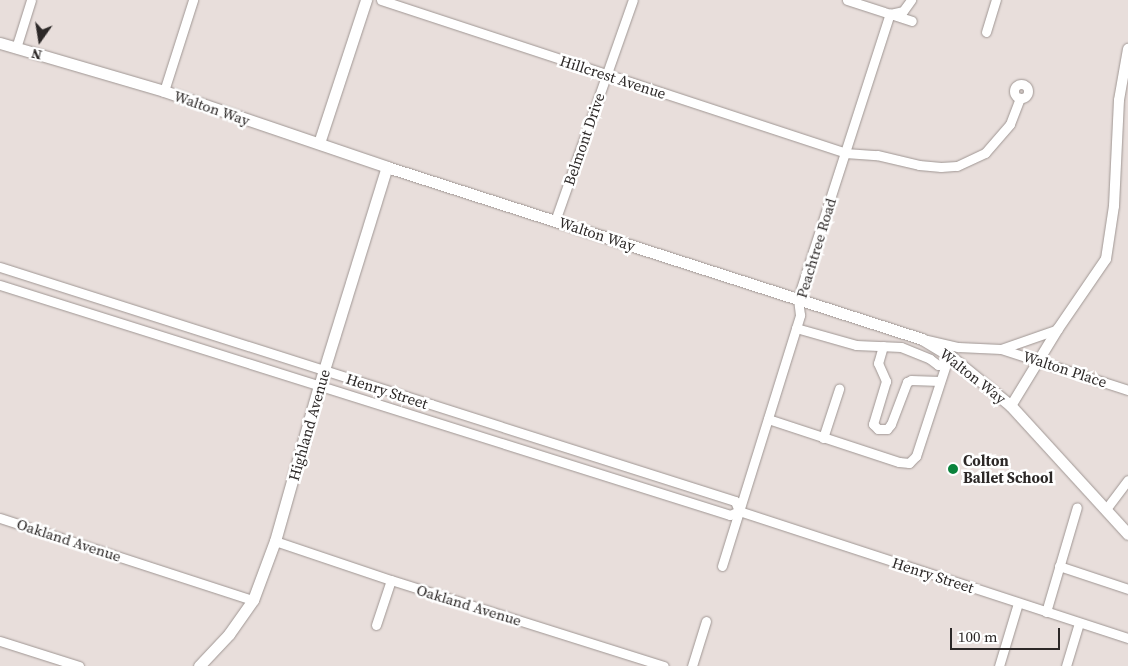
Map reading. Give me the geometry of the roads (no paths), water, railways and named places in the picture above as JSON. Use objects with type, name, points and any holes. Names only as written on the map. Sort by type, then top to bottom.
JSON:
[{"type":"main road","points":[[319,143],[366,0]]},
{"type":"main road","name":"Walton Way","points":[[0,43],[164,92],[387,167],[922,339],[1010,406],[1128,534]]},
{"type":"main road","name":"Highland Avenue","points":[[199,666],[229,634],[253,600],[275,541],[319,386],[387,167]]},
{"type":"street","points":[[16,48],[31,0]]},
{"type":"street","points":[[164,92],[193,0]]},
{"type":"street","name":"Hillcrest Avenue","points":[[381,0],[845,153],[877,155],[919,165],[956,166],[985,153],[1010,124],[1020,98]]},
{"type":"street","name":"Belmont Drive","points":[[555,221],[633,0]]},
{"type":"street","points":[[847,0],[912,21]]},
{"type":"street","points":[[890,14],[904,11],[911,0]]},
{"type":"street","points":[[986,32],[996,0]]},
{"type":"street","name":"Peachtree Road","points":[[722,566],[800,315],[798,298],[890,14]]},
{"type":"street","points":[[1010,406],[1040,361],[1058,329],[1106,259],[1114,206],[1119,100],[1128,49]]},
{"type":"street","name":"Henry Street","points":[[0,267],[735,501],[739,511]]},
{"type":"street","name":"Henry Street","points":[[13,271],[4,286],[730,515],[739,511],[1128,638]]},
{"type":"street","points":[[98,316],[102,300]]},
{"type":"street","points":[[173,340],[177,324]]},
{"type":"street","points":[[796,328],[856,345],[901,347],[930,359],[938,365],[947,359]]},
{"type":"street","points":[[922,339],[958,347],[997,349],[1058,329]]},
{"type":"street","points":[[883,346],[878,363],[886,381],[873,424],[878,429],[887,429],[891,424],[907,382],[910,380],[940,381]]},
{"type":"street","name":"Walton Place","points":[[997,349],[1128,390]]},
{"type":"street","points":[[768,419],[899,462],[909,462],[916,456],[947,359]]},
{"type":"street","points":[[823,438],[839,389]]},
{"type":"street","points":[[479,435],[484,422]]},
{"type":"street","points":[[640,486],[645,472]]},
{"type":"street","points":[[1106,509],[1128,480]]},
{"type":"street","points":[[1046,612],[1077,507]]},
{"type":"street","name":"Oakland Avenue","points":[[0,518],[253,600]]},
{"type":"street","name":"Oakland Avenue","points":[[275,541],[391,580],[664,666]]},
{"type":"street","points":[[1059,566],[1128,590]]},
{"type":"street","points":[[376,625],[391,580]]},
{"type":"street","points":[[999,666],[1018,603]]},
{"type":"street","points":[[692,666],[706,621]]},
{"type":"street","points":[[1066,666],[1079,623]]},
{"type":"street","points":[[0,641],[79,666]]},
{"type":"place","name":"Colton Ballet School","points":[[953,469]]}]
